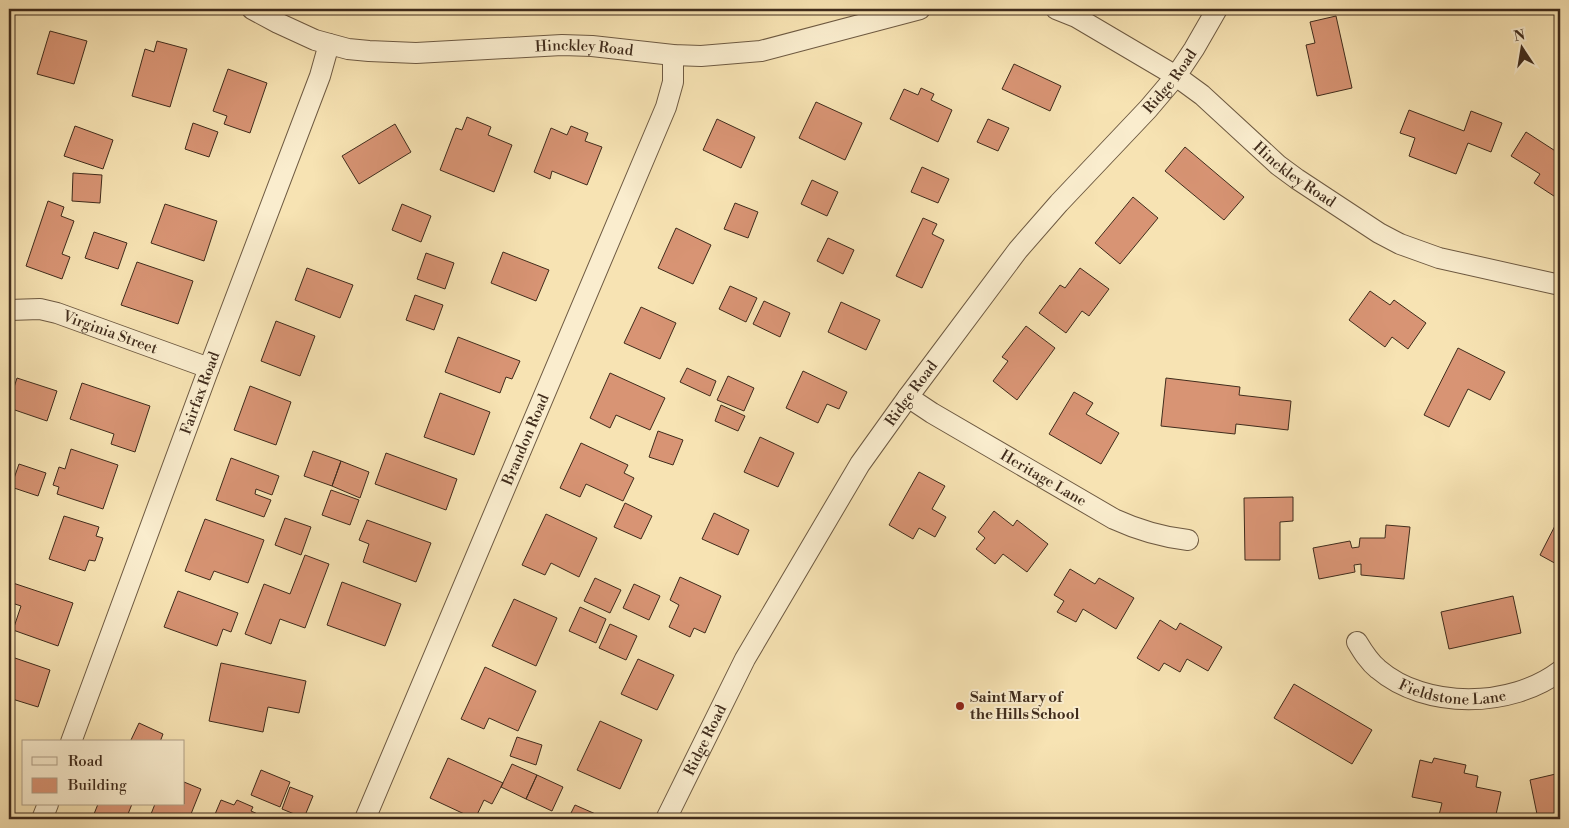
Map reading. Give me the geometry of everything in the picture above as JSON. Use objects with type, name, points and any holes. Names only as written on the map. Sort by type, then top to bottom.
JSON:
[{"type":"street","name":"Hinckley Road","points":[[252,9],[290,29],[348,49],[392,53],[562,45],[624,48],[674,55],[730,55],[761,51],[920,9]]},
{"type":"street","name":"Hinckley Road","points":[[1056,9],[1076,17],[1176,76],[1202,95],[1278,165],[1379,233],[1400,244],[1439,258],[1560,285]]},
{"type":"street","name":"Ridge Road","points":[[666,819],[728,691],[762,629],[860,464],[1018,250],[1176,76],[1194,50],[1217,9]]},
{"type":"street","name":"Fairfax Road","points":[[72,740],[208,368],[320,76],[329,44]]},
{"type":"street","name":"Brandon Road","points":[[365,819],[666,107],[673,82],[674,55]]},
{"type":"street","name":"Virginia Street","points":[[9,310],[40,309],[57,313],[208,368]]},
{"type":"street","name":"Heritage Lane","points":[[908,397],[932,413],[1114,519],[1154,534],[1188,540]]},
{"type":"street","name":"Fieldstone Lane","points":[[1357,642],[1377,669],[1391,679],[1408,688],[1443,697],[1484,698],[1504,695],[1541,683],[1560,671]]},
{"type":"street","points":[[42,819],[47,806]]},
{"type":"building","points":[[1336,16],[1352,88],[1317,96],[1306,45],[1315,43],[1310,22]]},
{"type":"building","points":[[50,31],[87,41],[74,84],[37,74]]},
{"type":"building","points":[[157,41],[187,49],[170,107],[132,96],[145,49],[154,52]]},
{"type":"building","points":[[1014,64],[1061,86],[1050,111],[1002,89]]},
{"type":"building","points":[[228,69],[267,83],[250,133],[224,124],[227,116],[213,111]]},
{"type":"building","points":[[921,88],[934,94],[931,100],[952,110],[938,142],[890,119],[904,89],[918,95]]},
{"type":"building","points":[[816,102],[862,123],[845,160],[799,138]]},
{"type":"building","points":[[1409,110],[1464,131],[1471,111],[1502,123],[1491,152],[1468,143],[1456,174],[1409,156],[1415,138],[1400,133]]},
{"type":"building","points":[[467,117],[491,127],[488,135],[512,145],[494,192],[440,170],[456,128],[462,130]]},
{"type":"building","points":[[717,119],[755,137],[741,168],[703,150]]},
{"type":"building","points":[[988,119],[1009,128],[998,151],[977,142]]},
{"type":"building","points":[[193,123],[218,132],[209,157],[185,149]]},
{"type":"building","points":[[395,124],[411,152],[359,184],[342,156]]},
{"type":"building","points":[[75,126],[113,140],[103,169],[64,156]]},
{"type":"building","points":[[571,126],[588,133],[585,141],[602,147],[587,185],[552,171],[550,179],[534,172],[551,128],[567,135]]},
{"type":"building","points":[[1526,132],[1560,154],[1560,200],[1534,183],[1540,174],[1511,156]]},
{"type":"building","points":[[1185,147],[1244,197],[1224,220],[1165,171]]},
{"type":"building","points":[[922,167],[949,179],[938,203],[911,192]]},
{"type":"building","points":[[73,173],[102,175],[100,203],[72,201]]},
{"type":"building","points":[[812,180],[838,192],[827,216],[801,204]]},
{"type":"building","points":[[1133,197],[1158,218],[1120,264],[1095,243]]},
{"type":"building","points":[[48,201],[64,207],[61,216],[74,221],[62,254],[70,257],[62,279],[26,266]]},
{"type":"building","points":[[735,203],[758,212],[748,238],[724,229]]},
{"type":"building","points":[[165,204],[217,221],[204,261],[151,243]]},
{"type":"building","points":[[402,204],[431,216],[421,242],[392,230]]},
{"type":"building","points":[[923,218],[937,224],[932,234],[944,240],[922,288],[896,276]]},
{"type":"building","points":[[676,228],[711,245],[693,284],[658,268]]},
{"type":"building","points":[[94,232],[127,243],[118,269],[85,258]]},
{"type":"building","points":[[828,238],[854,250],[843,274],[817,261]]},
{"type":"building","points":[[503,252],[549,270],[536,301],[491,283]]},
{"type":"building","points":[[426,253],[454,263],[445,289],[417,279]]},
{"type":"building","points":[[137,262],[193,281],[178,324],[121,305]]},
{"type":"building","points":[[307,268],[353,285],[340,318],[295,300]]},
{"type":"building","points":[[1080,268],[1109,289],[1089,316],[1082,311],[1066,333],[1039,313],[1060,285],[1065,288]]},
{"type":"building","points":[[730,286],[757,298],[746,322],[719,309]]},
{"type":"building","points":[[1370,291],[1390,305],[1394,300],[1426,323],[1408,349],[1392,337],[1385,347],[1349,320]]},
{"type":"building","points":[[415,295],[443,305],[434,330],[406,320]]},
{"type":"building","points":[[764,301],[790,313],[780,337],[753,324]]},
{"type":"building","points":[[841,302],[880,320],[866,350],[828,332]]},
{"type":"building","points":[[641,307],[676,323],[660,359],[624,343]]},
{"type":"building","points":[[276,321],[315,336],[300,376],[261,361]]},
{"type":"building","points":[[1026,326],[1055,348],[1017,400],[993,381],[1008,361],[1002,357]]},
{"type":"building","points":[[458,337],[520,361],[512,379],[506,377],[500,393],[445,372]]},
{"type":"building","points":[[1458,348],[1505,372],[1490,400],[1468,389],[1449,427],[1424,415]]},
{"type":"building","points":[[687,368],[716,381],[710,396],[680,382]]},
{"type":"building","points":[[803,371],[847,392],[839,409],[827,404],[818,423],[786,408]]},
{"type":"building","points":[[610,373],[665,398],[650,430],[616,415],[610,428],[590,418]]},
{"type":"building","points":[[728,376],[754,388],[744,411],[717,400]]},
{"type":"building","points":[[17,378],[57,391],[47,421],[9,408]]},
{"type":"building","points":[[1166,378],[1240,387],[1239,395],[1291,401],[1288,430],[1236,424],[1235,434],[1161,426]]},
{"type":"building","points":[[82,383],[150,406],[135,452],[111,444],[114,434],[70,419]]},
{"type":"building","points":[[250,386],[291,402],[276,445],[234,430]]},
{"type":"building","points":[[1074,392],[1093,403],[1086,414],[1119,433],[1101,464],[1049,434]]},
{"type":"building","points":[[440,393],[490,412],[474,455],[424,437]]},
{"type":"building","points":[[721,405],[745,416],[738,431],[715,421]]},
{"type":"building","points":[[658,431],[683,440],[673,465],[649,457]]},
{"type":"building","points":[[760,437],[794,453],[778,487],[744,472]]},
{"type":"building","points":[[581,443],[628,465],[624,473],[634,478],[623,501],[586,484],[580,497],[560,488]]},
{"type":"building","points":[[71,449],[118,465],[103,509],[57,494],[59,487],[53,485],[59,467],[65,469]]},
{"type":"building","points":[[313,451],[341,461],[332,486],[304,476]]},
{"type":"building","points":[[386,453],[457,479],[446,510],[375,484]]},
{"type":"building","points":[[231,458],[279,476],[272,495],[256,489],[255,494],[271,500],[264,517],[216,500]]},
{"type":"building","points":[[341,461],[369,472],[360,498],[332,486]]},
{"type":"building","points":[[19,464],[46,473],[38,496],[11,487]]},
{"type":"building","points":[[919,472],[945,486],[932,509],[946,517],[935,537],[919,528],[913,539],[889,525]]},
{"type":"building","points":[[331,490],[359,500],[350,525],[322,515]]},
{"type":"building","points":[[1293,497],[1293,521],[1280,522],[1280,560],[1245,560],[1244,498]]},
{"type":"building","points":[[625,503],[652,516],[641,539],[614,527]]},
{"type":"building","points":[[994,511],[1013,526],[1017,520],[1048,544],[1027,572],[1003,554],[995,564],[976,549],[985,538],[978,532]]},
{"type":"building","points":[[714,513],[749,530],[738,555],[702,539]]},
{"type":"building","points":[[546,514],[597,538],[579,577],[551,563],[545,575],[522,565]]},
{"type":"building","points":[[64,516],[99,527],[96,536],[103,538],[95,561],[89,560],[85,571],[49,559]]},
{"type":"building","points":[[1560,516],[1560,566],[1540,555]]},
{"type":"building","points":[[285,518],[311,527],[301,555],[275,545]]},
{"type":"building","points":[[205,519],[264,540],[248,583],[214,571],[210,580],[185,571]]},
{"type":"building","points":[[367,520],[431,543],[416,582],[363,562],[369,544],[359,540]]},
{"type":"building","points":[[1386,525],[1410,527],[1404,579],[1361,575],[1361,564],[1354,565],[1355,572],[1319,579],[1313,548],[1350,541],[1352,548],[1359,547],[1360,538],[1385,538]]},
{"type":"building","points":[[305,555],[329,564],[305,628],[280,619],[271,644],[245,634],[264,584],[290,594]]},
{"type":"building","points":[[1070,569],[1095,584],[1099,578],[1134,598],[1116,629],[1083,609],[1076,622],[1057,612],[1064,601],[1054,595]]},
{"type":"building","points":[[680,577],[721,596],[705,633],[694,628],[690,637],[669,627],[679,605],[670,600]]},
{"type":"building","points":[[595,578],[621,590],[610,613],[584,601]]},
{"type":"building","points":[[342,582],[401,604],[385,646],[327,625]]},
{"type":"building","points":[[13,583],[73,603],[58,646],[13,630],[21,606],[9,602]]},
{"type":"building","points":[[634,584],[660,596],[649,620],[623,608]]},
{"type":"building","points":[[178,591],[238,613],[231,632],[223,629],[217,646],[164,627]]},
{"type":"building","points":[[1513,596],[1521,633],[1449,649],[1441,612]]},
{"type":"building","points":[[514,599],[557,618],[536,666],[492,646]]},
{"type":"building","points":[[580,607],[606,619],[596,643],[569,631]]},
{"type":"building","points":[[1160,620],[1176,630],[1180,623],[1222,647],[1208,671],[1187,659],[1180,672],[1164,663],[1159,671],[1137,658]]},
{"type":"building","points":[[610,624],[637,636],[626,660],[599,648]]},
{"type":"building","points":[[12,657],[50,670],[38,707],[9,698],[9,667]]},
{"type":"building","points":[[638,659],[674,675],[657,710],[621,694]]},
{"type":"building","points":[[221,663],[306,681],[299,713],[268,707],[263,732],[209,721]]},
{"type":"building","points":[[485,667],[536,691],[518,731],[489,718],[484,729],[461,719]]},
{"type":"building","points":[[1294,684],[1372,730],[1352,764],[1274,718]]},
{"type":"building","points":[[600,721],[642,740],[620,789],[577,770]]},
{"type":"building","points":[[139,723],[163,734],[161,740],[131,740]]},
{"type":"building","points":[[517,737],[542,745],[536,765],[510,756]]},
{"type":"building","points":[[448,758],[503,783],[492,804],[484,800],[475,819],[430,798]]},
{"type":"building","points":[[1434,758],[1466,765],[1464,773],[1478,776],[1476,787],[1501,792],[1495,819],[1467,816],[1466,819],[1438,819],[1442,803],[1412,797],[1420,760],[1432,763]]},
{"type":"building","points":[[512,764],[537,775],[526,799],[501,787]]},
{"type":"building","points":[[261,770],[290,782],[280,807],[251,795]]},
{"type":"building","points":[[1560,773],[1560,814],[1538,819],[1530,780]]},
{"type":"building","points":[[537,775],[563,787],[552,811],[526,799]]},
{"type":"building","points":[[185,782],[201,789],[189,819],[149,819],[154,806],[185,806]]},
{"type":"building","points":[[290,787],[313,796],[304,818],[282,809]]},
{"type":"building","points":[[221,800],[234,805],[237,800],[253,807],[251,811],[262,816],[260,819],[213,819]]},
{"type":"building","points":[[575,805],[607,819],[568,819]]},
{"type":"building","points":[[97,806],[131,806],[126,819],[92,819]]},
{"type":"place","name":"Saint Mary of the Hills School","points":[[960,706]]}]
